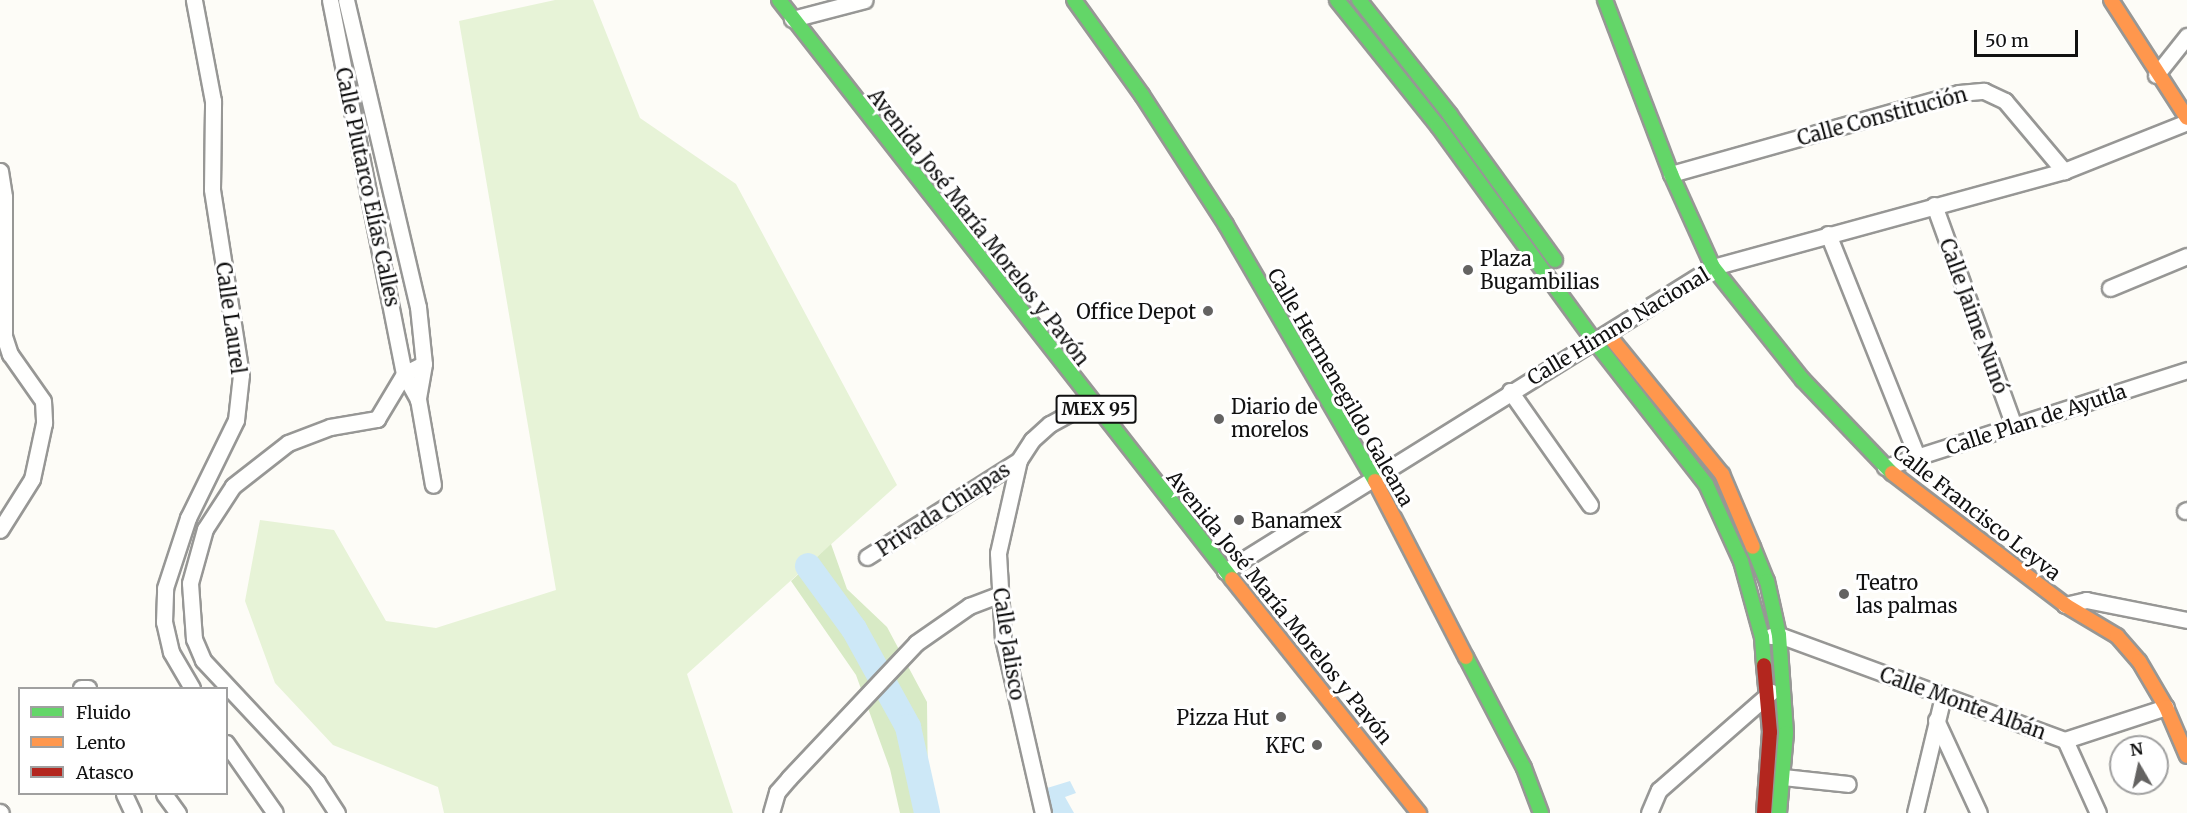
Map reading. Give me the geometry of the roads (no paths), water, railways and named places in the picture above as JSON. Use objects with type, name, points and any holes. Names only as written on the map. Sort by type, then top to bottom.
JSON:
[{"type":"street","name":"Calle Laurel","points":[[191,687],[171,652],[164,622],[165,588],[188,518],[236,420],[241,375],[212,189],[213,101],[194,0]]},
{"type":"street","name":"Calle Plutarco Elías Calles","points":[[330,0],[404,374],[418,399],[433,486]]},
{"type":"street","name":"Calle Plutarco Elías Calles","points":[[346,0],[418,307],[424,364],[418,399]]},
{"type":"street","name":"Avenida José María Morelos y Pavón","points":[[778,0],[1090,402],[1419,813]]},
{"type":"street","points":[[792,19],[866,0]]},
{"type":"street","name":"Calle Hermenegildo Galeana","points":[[1074,0],[1142,95],[1226,225],[1373,478],[1524,768],[1541,813]]},
{"type":"street","points":[[1337,0],[1602,338],[1706,484],[1730,530],[1749,582],[1762,637],[1768,694],[1764,813]]},
{"type":"street","points":[[1359,0],[1450,115],[1561,268]]},
{"type":"street","name":"Calle Francisco Leyva","points":[[1605,0],[1671,174],[1713,267],[1803,380],[1884,467],[2065,604],[2117,636],[2139,661],[2166,706],[2187,756]]},
{"type":"street","points":[[2111,0],[2156,75],[2187,118]]},
{"type":"street","points":[[2156,75],[2187,36]]},
{"type":"street","name":"Calle Constitución","points":[[1671,174],[1959,93],[1984,91],[2005,101],[2064,171]]},
{"type":"street","name":"Calle Himno Nacional","points":[[1225,571],[1510,391],[1602,338],[1713,267],[2064,171],[2187,122]]},
{"type":"street","points":[[0,171],[4,197],[4,336],[10,354],[43,401],[44,423],[32,479],[0,530]]},
{"type":"street","name":"Calle Jaime Nunó","points":[[1934,206],[2014,426]]},
{"type":"street","points":[[1828,234],[1917,457]]},
{"type":"street","points":[[2110,288],[2187,255]]},
{"type":"street","points":[[1596,316],[1602,338],[1722,474],[1767,581],[1779,635],[1783,683],[1783,777],[1779,813]]},
{"type":"street","points":[[337,813],[317,782],[203,660],[194,639],[190,583],[204,530],[233,486],[288,442],[330,427],[377,419],[404,374],[424,364]]},
{"type":"street","name":"Calle Plan de Ayutla","points":[[1884,467],[2187,370]]},
{"type":"street","points":[[1510,391],[1590,505]]},
{"type":"street","name":"Calle Jalisco","points":[[1043,813],[1003,638],[998,595],[998,553],[1019,460],[1032,440],[1050,424],[1090,402]]},
{"type":"street","name":"Privada Chiapas","points":[[867,557],[1019,460]]},
{"type":"street","points":[[771,813],[777,792],[916,643],[969,606],[998,595]]},
{"type":"street","points":[[2065,604],[2086,600],[2187,620]]},
{"type":"street","name":"Calle Monte Albán","points":[[1762,637],[1779,635],[2065,740],[2166,706]]},
{"type":"street","points":[[1649,813],[1659,790],[1783,683]]},
{"type":"street","points":[[1915,813],[1943,696]]},
{"type":"street","points":[[1936,720],[1980,813]]},
{"type":"street","points":[[2065,740],[2098,813]]},
{"type":"street","points":[[228,746],[275,813]]},
{"type":"street","points":[[1783,777],[1848,784]]},
{"type":"street","points":[[124,795],[133,813]]},
{"type":"street","points":[[165,795],[178,813]]},
{"type":"water","points":[[1070,781],[1076,793],[1065,797],[1074,813],[1052,813],[1044,789]]},
{"type":"waterway","points":[[808,566],[854,629],[908,727],[927,813]]},
{"type":"place","name":"Plaza Bugambilias","points":[[1468,270]]},
{"type":"place","name":"Office Depot","points":[[1208,311]]},
{"type":"place","name":"Diario de morelos","points":[[1219,419]]},
{"type":"place","name":"Banamex","points":[[1239,520]]},
{"type":"place","name":"Teatro las palmas","points":[[1844,594]]},
{"type":"place","name":"Pizza Hut","points":[[1281,717]]},
{"type":"place","name":"KFC","points":[[1317,745]]}]
